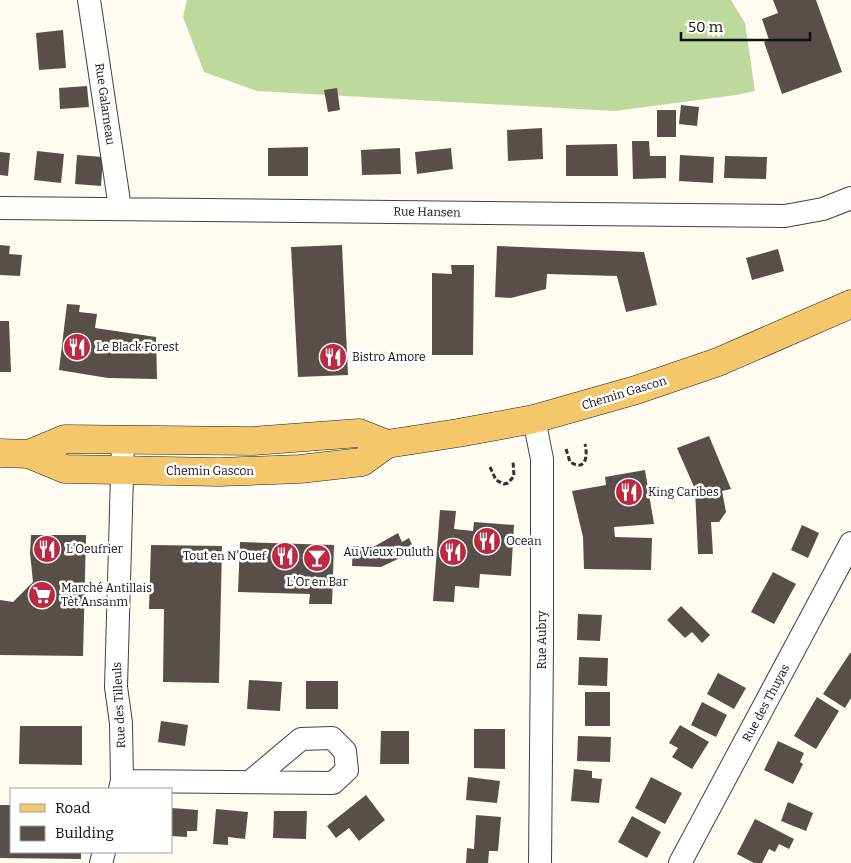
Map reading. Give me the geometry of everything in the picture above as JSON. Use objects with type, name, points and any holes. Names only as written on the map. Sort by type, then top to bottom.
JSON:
[{"type":"main road","name":"Chemin Gascon","points":[[0,453],[30,454],[65,469],[122,471],[219,472],[319,467],[362,462],[387,444],[458,434],[534,419],[636,390],[696,370],[851,304]]},
{"type":"main road","name":"Chemin Gascon","points":[[30,454],[65,439],[252,441],[359,433],[387,444]]},
{"type":"street","name":"Rue Galarneau","points":[[89,0],[120,208]]},
{"type":"street","name":"Rue Hansen","points":[[0,208],[785,216],[823,209],[851,198]]},
{"type":"street","name":"Rue Aubry","points":[[534,419],[541,451],[542,478],[540,863]]},
{"type":"street","name":"Rue des Tilleuls","points":[[121,785],[121,723],[116,687],[123,440]]},
{"type":"street","name":"Rue des Thuyas","points":[[680,863],[851,543]]},
{"type":"street","points":[[121,785],[252,781]]},
{"type":"path","points":[[566,449],[570,462],[578,465],[586,459],[585,444]]},
{"type":"path","points":[[490,467],[496,480],[504,484],[508,483],[514,476],[513,461]]},
{"type":"green space","points":[[187,0],[731,0],[745,23],[755,91],[615,111],[257,91],[204,72],[183,17]]},
{"type":"building","points":[[773,0],[816,0],[842,72],[782,94],[764,42],[769,40],[762,19],[778,13]]},
{"type":"building","points":[[63,30],[66,68],[39,70],[36,33]]},
{"type":"building","points":[[87,86],[89,107],[60,109],[59,88]]},
{"type":"building","points":[[337,88],[340,110],[328,112],[324,90]]},
{"type":"building","points":[[681,105],[699,107],[697,126],[679,124]]},
{"type":"building","points":[[657,110],[676,110],[676,137],[657,137]]},
{"type":"building","points":[[542,128],[543,159],[508,161],[507,130]]},
{"type":"building","points":[[632,141],[649,141],[650,156],[666,156],[666,178],[633,179]]},
{"type":"building","points":[[617,144],[618,176],[566,176],[566,145]]},
{"type":"building","points":[[308,147],[308,176],[268,176],[268,148]]},
{"type":"building","points":[[400,148],[401,174],[362,175],[361,150]]},
{"type":"building","points":[[451,148],[453,169],[417,174],[415,152]]},
{"type":"building","points":[[37,151],[64,154],[61,183],[34,180]]},
{"type":"building","points":[[0,152],[10,153],[8,176],[0,175]]},
{"type":"building","points":[[77,155],[103,157],[101,186],[75,184]]},
{"type":"building","points":[[680,155],[714,157],[713,183],[679,181]]},
{"type":"building","points":[[725,156],[767,157],[766,179],[724,178]]},
{"type":"building","points":[[0,245],[10,246],[9,254],[22,255],[20,276],[0,275]]},
{"type":"building","points":[[342,245],[348,375],[298,377],[291,247]]},
{"type":"building","points":[[497,246],[644,252],[657,305],[626,312],[617,276],[547,274],[546,289],[511,298],[495,297]]},
{"type":"building","points":[[778,249],[784,271],[752,280],[746,258]]},
{"type":"building","points":[[451,265],[474,265],[473,355],[432,355],[432,273],[452,274]]},
{"type":"building","points":[[67,304],[80,305],[79,312],[97,314],[95,328],[156,337],[157,379],[108,378],[59,370]]},
{"type":"building","points":[[0,321],[9,321],[11,372],[0,372]]},
{"type":"building","points":[[709,436],[731,489],[722,491],[726,512],[719,522],[711,522],[713,554],[698,554],[695,489],[677,448]]},
{"type":"building","points":[[645,470],[654,524],[614,527],[615,537],[652,538],[651,570],[584,569],[583,537],[572,491],[606,485],[605,477]]},
{"type":"building","points":[[440,510],[456,511],[454,529],[473,531],[474,522],[514,525],[511,576],[480,574],[479,588],[455,586],[454,602],[433,601]]},
{"type":"building","points":[[802,525],[819,533],[808,558],[791,550]]},
{"type":"building","points":[[398,533],[402,542],[409,538],[415,551],[381,567],[352,566],[353,546],[375,546]]},
{"type":"building","points":[[31,535],[86,535],[83,656],[0,655],[0,600],[13,602],[33,582],[30,553]]},
{"type":"building","points":[[240,542],[334,545],[332,604],[309,604],[310,594],[238,592]]},
{"type":"building","points":[[151,545],[222,546],[219,683],[163,682],[164,609],[149,609]]},
{"type":"building","points":[[773,572],[796,584],[774,624],[751,612]]},
{"type":"building","points":[[681,606],[710,635],[702,643],[692,632],[685,638],[667,620]]},
{"type":"building","points":[[578,614],[602,615],[600,641],[577,640]]},
{"type":"building","points":[[850,653],[851,698],[845,708],[823,694]]},
{"type":"building","points":[[579,657],[608,658],[607,686],[578,685]]},
{"type":"building","points":[[718,673],[746,688],[734,709],[707,694]]},
{"type":"building","points":[[249,680],[282,682],[280,711],[247,709]]},
{"type":"building","points":[[306,681],[338,681],[338,709],[306,709]]},
{"type":"building","points":[[585,692],[610,692],[610,726],[585,726]]},
{"type":"building","points":[[817,697],[839,711],[816,749],[794,736]]},
{"type":"building","points":[[702,702],[727,715],[716,737],[691,725]]},
{"type":"building","points":[[161,721],[188,725],[185,746],[158,742]]},
{"type":"building","points":[[680,725],[709,742],[692,769],[672,757],[678,748],[669,743]]},
{"type":"building","points":[[20,726],[82,726],[82,765],[19,764]]},
{"type":"building","points":[[474,729],[505,729],[505,769],[474,768]]},
{"type":"building","points":[[381,731],[409,731],[409,764],[380,764]]},
{"type":"building","points":[[578,736],[611,737],[610,762],[577,761]]},
{"type":"building","points":[[778,741],[804,753],[800,762],[803,764],[793,784],[764,770]]},
{"type":"building","points":[[574,769],[592,771],[592,778],[602,779],[599,803],[571,801]]},
{"type":"building","points":[[468,777],[500,781],[497,803],[466,800]]},
{"type":"building","points":[[651,777],[682,793],[665,824],[635,808]]},
{"type":"building","points":[[366,795],[385,820],[359,841],[349,828],[336,838],[327,826]]},
{"type":"building","points":[[788,802],[813,813],[806,831],[781,821]]},
{"type":"building","points":[[0,805],[10,805],[10,853],[81,853],[81,859],[0,858]]},
{"type":"building","points":[[172,808],[198,810],[197,831],[187,831],[187,837],[172,836]]},
{"type":"building","points":[[216,809],[248,812],[245,839],[228,837],[228,845],[213,844]]},
{"type":"building","points":[[274,811],[307,811],[306,839],[273,838]]},
{"type":"building","points":[[476,815],[501,817],[498,851],[489,851],[488,863],[466,863],[467,848],[474,849]]},
{"type":"building","points":[[632,816],[661,832],[647,858],[618,842]]},
{"type":"building","points":[[755,819],[794,839],[789,849],[779,844],[775,852],[769,849],[762,863],[754,863],[737,854]]},
{"type":"place","name":"Le Black Forest","points":[[77,347]]},
{"type":"place","name":"Bistro Amore","points":[[333,357]]},
{"type":"place","name":"King Caribes","points":[[629,492]]},
{"type":"place","name":"Ocean","points":[[487,541]]},
{"type":"place","name":"L'Oeufrier","points":[[47,549]]},
{"type":"place","name":"Au Vieux Duluth","points":[[453,552]]},
{"type":"place","name":"Tout en N'Ouef","points":[[285,556]]},
{"type":"place","name":"L'Or en Bar","points":[[317,558]]},
{"type":"place","name":"Marché Antillais Tèt Ansanm","points":[[42,595]]}]
